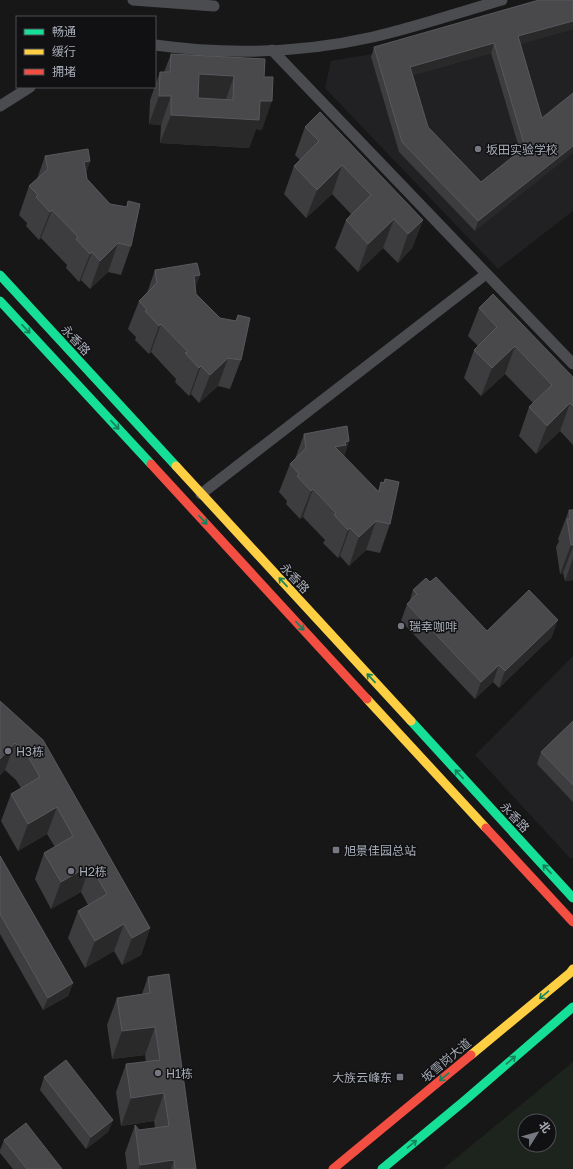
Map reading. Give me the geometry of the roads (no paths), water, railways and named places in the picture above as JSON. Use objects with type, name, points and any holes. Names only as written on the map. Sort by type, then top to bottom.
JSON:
[{"type":"main road","name":"永香路","points":[[0,275],[573,898]]},
{"type":"main road","points":[[0,301],[573,922]]},
{"type":"main road","name":"坂雪岗大道","points":[[333,1169],[573,969]]},
{"type":"main road","points":[[382,1169],[573,1007]]},
{"type":"street","points":[[133,0],[214,6]]},
{"type":"street","points":[[156,45],[208,50],[272,50],[308,48],[374,37],[502,0]]},
{"type":"street","points":[[272,50],[573,364]]},
{"type":"street","points":[[0,106],[28,88]]},
{"type":"street","points":[[201,494],[486,274]]},
{"type":"place","name":"坂田实验学校","points":[[478,149]]},
{"type":"place","name":"瑞幸咖啡","points":[[401,626]]},
{"type":"place","name":"H3栋","points":[[8,751]]},
{"type":"place","name":"旭景佳园总站","points":[[336,850]]},
{"type":"place","name":"H2栋","points":[[71,871]]},
{"type":"place","name":"H1栋","points":[[158,1073]]},
{"type":"place","name":"大族云峰东","points":[[400,1077]]}]
